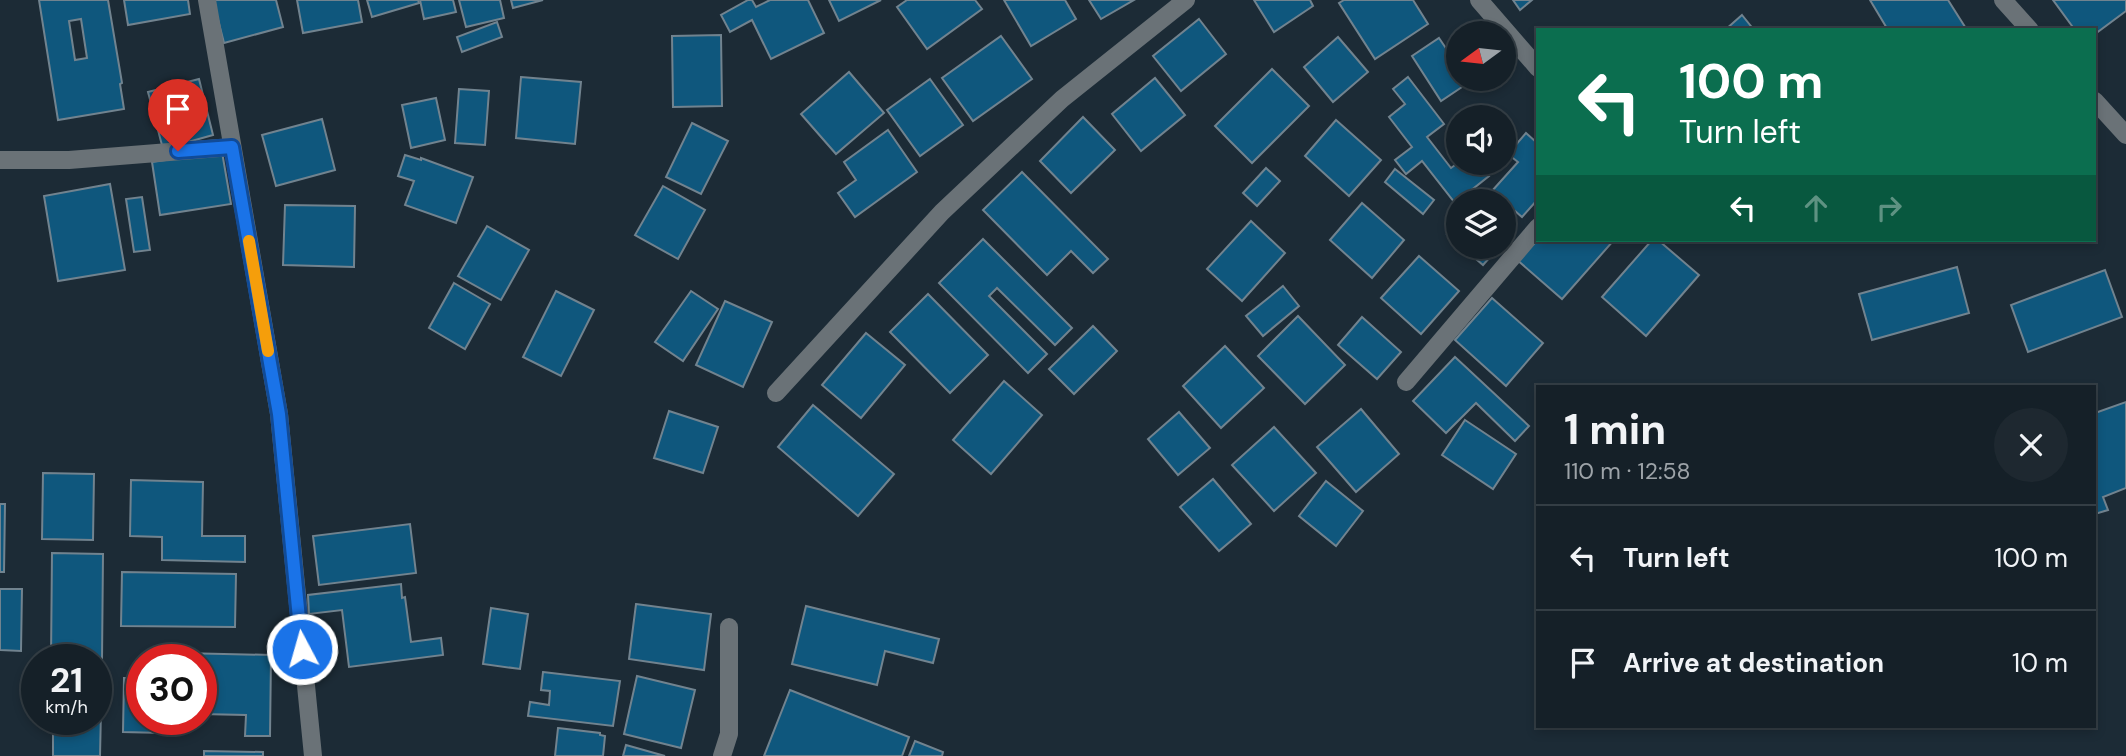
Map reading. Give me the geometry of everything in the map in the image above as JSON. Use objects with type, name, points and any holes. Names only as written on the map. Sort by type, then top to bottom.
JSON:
[{"type":"street","points":[[206,0],[279,414],[313,756]]},
{"type":"street","points":[[776,393],[943,212],[1062,99],[1186,0]]},
{"type":"street","points":[[1479,0],[1536,66]]},
{"type":"street","points":[[2003,0],[2028,28]]},
{"type":"street","points":[[2096,102],[2126,135]]},
{"type":"street","points":[[0,160],[69,160],[232,147]]},
{"type":"street","points":[[1406,382],[1536,229]]},
{"type":"street","points":[[722,756],[729,734],[729,627]]},
{"type":"building","points":[[39,0],[108,0],[124,109],[58,120]],"holes":[[[81,19],[87,58],[75,60],[69,21]]]},
{"type":"building","points":[[124,0],[188,0],[190,14],[128,25]]},
{"type":"building","points":[[213,0],[276,0],[283,27],[224,43]]},
{"type":"building","points":[[297,0],[358,0],[362,22],[303,33]]},
{"type":"building","points":[[367,0],[418,0],[419,3],[372,17]]},
{"type":"building","points":[[420,0],[453,0],[456,12],[424,19]]},
{"type":"building","points":[[459,0],[500,0],[504,18],[466,27]]},
{"type":"building","points":[[511,0],[543,0],[513,8]]},
{"type":"building","points":[[752,0],[756,7],[770,0],[808,0],[824,33],[771,59],[752,20],[730,32],[721,15]]},
{"type":"building","points":[[829,0],[881,0],[839,21]]},
{"type":"building","points":[[907,0],[975,0],[982,9],[927,49],[897,7]]},
{"type":"building","points":[[1004,0],[1065,0],[1076,19],[1031,46]]},
{"type":"building","points":[[1089,0],[1134,0],[1101,19]]},
{"type":"building","points":[[1254,0],[1310,0],[1313,6],[1274,32]]},
{"type":"building","points":[[1344,0],[1413,0],[1428,24],[1375,59],[1339,3]]},
{"type":"building","points":[[1513,0],[1532,0],[1520,10]]},
{"type":"building","points":[[1870,0],[1948,0],[1966,28],[1887,28]]},
{"type":"building","points":[[2053,0],[2126,0],[2126,11],[2096,33],[2096,28],[2074,28]]},
{"type":"building","points":[[1742,15],[1752,28],[1727,28]]},
{"type":"building","points":[[1199,19],[1226,54],[1181,91],[1153,56]]},
{"type":"building","points":[[497,22],[502,37],[462,52],[457,37]]},
{"type":"building","points":[[721,35],[722,106],[673,107],[672,36]]},
{"type":"building","points":[[1001,36],[1032,79],[973,121],[942,78]]},
{"type":"building","points":[[1338,37],[1368,72],[1333,102],[1304,67]]},
{"type":"building","points":[[1439,38],[1446,48],[1446,91],[1456,91],[1441,101],[1412,56]]},
{"type":"building","points":[[1272,69],[1309,106],[1252,163],[1215,126]]},
{"type":"building","points":[[849,72],[884,113],[836,154],[801,114]]},
{"type":"building","points":[[521,77],[581,82],[575,144],[516,138]]},
{"type":"building","points":[[1408,77],[1444,124],[1427,137],[1446,162],[1446,175],[1489,176],[1473,189],[1446,189],[1446,192],[1422,161],[1406,174],[1395,160],[1412,147],[1389,117],[1405,104],[1393,89]]},
{"type":"building","points":[[1155,78],[1185,115],[1141,151],[1112,114]]},
{"type":"building","points":[[199,79],[213,135],[163,149],[148,92]]},
{"type":"building","points":[[930,79],[963,125],[920,156],[887,110]]},
{"type":"building","points":[[459,89],[489,91],[485,145],[455,143]]},
{"type":"building","points":[[436,98],[445,140],[411,148],[402,105]]},
{"type":"building","points":[[1083,117],[1115,150],[1071,193],[1040,161]]},
{"type":"building","points":[[322,119],[335,170],[276,186],[262,135]]},
{"type":"building","points":[[1336,120],[1381,160],[1349,196],[1305,156]]},
{"type":"building","points":[[692,123],[728,141],[701,194],[666,177]]},
{"type":"building","points":[[888,130],[917,172],[855,217],[838,193],[856,180],[844,162]]},
{"type":"building","points":[[1526,133],[1536,142],[1536,201],[1522,217],[1516,212],[1516,189],[1494,189],[1506,175],[1516,175],[1516,145]]},
{"type":"building","points":[[222,152],[231,204],[160,215],[152,162]]},
{"type":"building","points":[[405,155],[473,177],[456,223],[405,205],[414,181],[398,176]]},
{"type":"building","points":[[1266,168],[1280,181],[1257,206],[1243,193]]},
{"type":"building","points":[[1395,169],[1434,200],[1423,214],[1385,182]]},
{"type":"building","points":[[1022,172],[1108,259],[1093,273],[1071,251],[1047,275],[983,210]]},
{"type":"building","points":[[110,184],[125,270],[58,281],[44,196]]},
{"type":"building","points":[[663,186],[705,210],[678,259],[635,235]]},
{"type":"building","points":[[142,197],[150,250],[134,252],[126,199]]},
{"type":"building","points":[[1362,203],[1404,240],[1372,278],[1330,240]]},
{"type":"building","points":[[285,205],[355,206],[354,267],[283,265]]},
{"type":"building","points":[[1251,221],[1285,253],[1242,301],[1207,269]]},
{"type":"building","points":[[487,226],[529,250],[501,300],[458,276]]},
{"type":"building","points":[[983,239],[1072,328],[1055,345],[997,288],[989,296],[1047,354],[1028,373],[939,283]]},
{"type":"building","points":[[1536,242],[1612,242],[1562,299],[1516,259]]},
{"type":"building","points":[[1650,242],[1660,242],[1699,275],[1646,336],[1602,297]]},
{"type":"building","points":[[1419,256],[1459,291],[1421,334],[1381,298]]},
{"type":"building","points":[[1476,259],[1488,259],[1483,265]]},
{"type":"building","points":[[1957,267],[1969,313],[1872,340],[1859,294]]},
{"type":"building","points":[[2105,270],[2122,317],[2028,352],[2011,305]]},
{"type":"building","points":[[454,283],[490,304],[465,349],[429,328]]},
{"type":"building","points":[[1283,286],[1299,306],[1263,336],[1246,316]]},
{"type":"building","points":[[556,291],[594,310],[561,376],[523,357]]},
{"type":"building","points":[[691,291],[718,309],[683,361],[655,342]]},
{"type":"building","points":[[928,294],[988,355],[950,393],[890,332]]},
{"type":"building","points":[[1492,298],[1543,343],[1506,386],[1455,340]]},
{"type":"building","points":[[725,301],[772,322],[743,387],[696,365]]},
{"type":"building","points":[[1298,316],[1345,365],[1305,404],[1258,356]]},
{"type":"building","points":[[1362,317],[1401,352],[1377,379],[1338,345]]},
{"type":"building","points":[[1093,326],[1117,351],[1074,394],[1049,369]]},
{"type":"building","points":[[866,333],[905,365],[861,418],[822,385]]},
{"type":"building","points":[[1225,346],[1264,388],[1221,428],[1183,386]]},
{"type":"building","points":[[1455,357],[1529,426],[1515,441],[1476,403],[1446,433],[1413,401]]},
{"type":"building","points":[[1004,381],[1042,415],[991,474],[953,440]]},
{"type":"building","points":[[2126,402],[2126,488],[2103,497],[2108,510],[2096,514],[2096,413]]},
{"type":"building","points":[[813,405],[894,474],[858,516],[778,447]]},
{"type":"building","points":[[1361,409],[1399,454],[1356,492],[1317,447]]},
{"type":"building","points":[[669,411],[718,427],[703,473],[654,458]]},
{"type":"building","points":[[1179,412],[1210,448],[1178,475],[1148,439]]},
{"type":"building","points":[[1465,420],[1516,454],[1493,489],[1442,455]]},
{"type":"building","points":[[1274,427],[1316,473],[1274,511],[1232,465]]},
{"type":"building","points":[[43,473],[94,474],[93,540],[42,539]]},
{"type":"building","points":[[1213,479],[1251,524],[1219,551],[1180,507]]},
{"type":"building","points":[[131,480],[203,482],[202,536],[245,536],[245,562],[162,560],[162,537],[130,536]]},
{"type":"building","points":[[1326,481],[1363,511],[1336,546],[1299,516]]},
{"type":"building","points":[[0,504],[5,504],[4,572],[0,572]]},
{"type":"building","points":[[410,524],[416,573],[319,585],[313,536]]},
{"type":"building","points":[[52,553],[103,554],[102,644],[51,644]]},
{"type":"building","points":[[122,572],[236,574],[235,627],[121,626]]},
{"type":"building","points":[[401,584],[411,642],[441,638],[443,655],[349,667],[342,610],[309,614],[308,595]]},
{"type":"building","points":[[0,589],[22,589],[21,651],[0,650]]},
{"type":"building","points":[[636,604],[711,614],[704,670],[629,659]]},
{"type":"building","points":[[806,606],[939,639],[933,663],[885,651],[877,685],[792,664]]},
{"type":"building","points":[[491,608],[528,614],[520,669],[483,664]]},
{"type":"building","points":[[217,654],[271,655],[270,736],[245,736],[246,715],[217,714]]},
{"type":"building","points":[[543,672],[620,681],[613,726],[528,716],[530,702],[549,705],[550,691],[541,690]]},
{"type":"building","points":[[637,676],[695,690],[681,748],[624,734]]},
{"type":"building","points":[[124,678],[126,678],[126,732],[123,732]]},
{"type":"building","points":[[790,690],[909,737],[902,756],[764,756]]},
{"type":"building","points":[[558,728],[600,733],[605,736],[603,756],[555,756]]},
{"type":"building","points":[[53,735],[100,735],[100,756],[53,756]]},
{"type":"building","points":[[915,741],[943,752],[942,756],[909,756]]},
{"type":"building","points":[[626,745],[665,756],[623,756]]},
{"type":"building","points":[[204,751],[263,752],[263,756],[204,756]]},
{"type":"slow traffic","points":[[249,241],[268,351]]},
{"type":"route","points":[[178,151],[232,147],[279,414],[302,649]]}]
